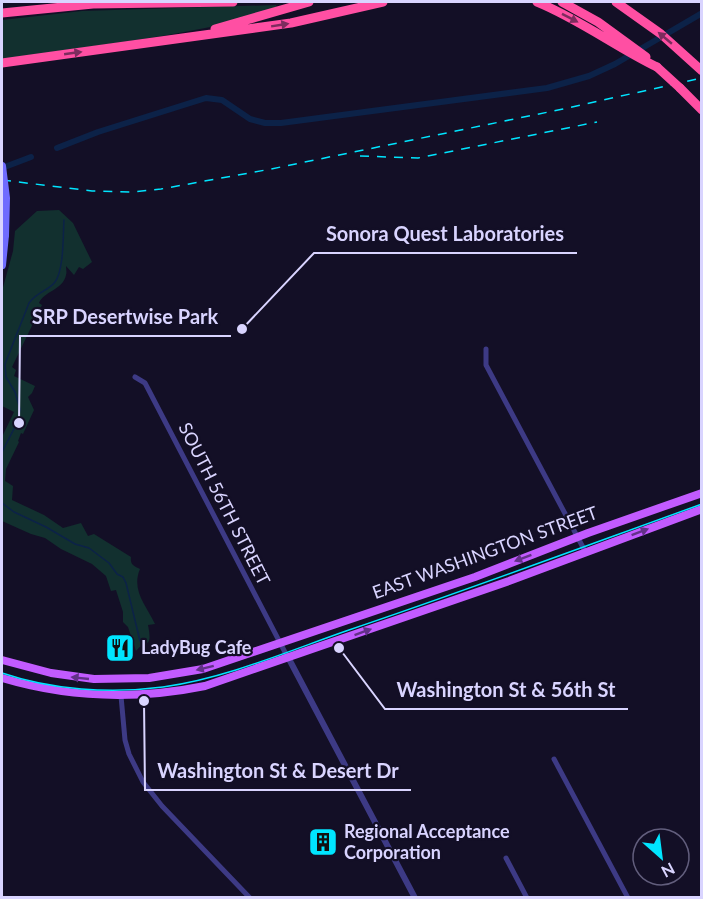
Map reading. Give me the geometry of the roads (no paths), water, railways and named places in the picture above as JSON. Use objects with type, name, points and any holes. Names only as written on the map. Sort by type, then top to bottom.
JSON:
[{"type":"highway","points":[[2,13],[81,5],[233,2]]},
{"type":"highway","points":[[139,44],[244,22],[309,2]]},
{"type":"highway","points":[[2,63],[291,23],[383,2]]},
{"type":"highway","points":[[537,2],[607,33]]},
{"type":"highway","points":[[562,2],[657,67],[702,110]]},
{"type":"highway","points":[[615,2],[661,34],[702,71]]},
{"type":"main road","points":[[2,165],[6,208],[2,265]]},
{"type":"main road","name":"EAST WASHINGTON STREET","points":[[2,660],[67,676],[106,680],[142,679],[209,667],[281,646],[702,493]]},
{"type":"main road","name":"EAST WASHINGTON STREET","points":[[2,678],[33,687],[63,692],[121,696],[164,694],[205,686],[289,659],[702,509]]},
{"type":"street","points":[[486,349],[486,365],[586,553]]},
{"type":"street","name":"SOUTH 56TH STREET","points":[[135,377],[145,383],[289,659]]},
{"type":"street","points":[[289,659],[415,897]]},
{"type":"street","points":[[121,696],[125,740],[129,754],[143,782],[162,806],[250,897]]},
{"type":"street","points":[[554,759],[628,897]]},
{"type":"street","points":[[506,858],[527,897]]},
{"type":"waterway","points":[[57,148],[98,132],[206,98],[222,100],[250,119],[265,123],[281,123],[547,88],[589,76],[615,64],[702,13]]},
{"type":"waterway","points":[[2,168],[31,157]]},
{"type":"waterway","points":[[2,452],[18,421],[20,409],[15,392],[6,377],[5,364],[29,303],[35,296],[52,285],[58,277],[64,220]]},
{"type":"waterway","points":[[2,503],[14,512],[75,544],[89,548],[109,563],[126,583],[140,641]]},
{"type":"tram line","points":[[2,673],[21,679],[81,689],[143,689],[186,683],[278,656],[702,504]]},
{"type":"railway","points":[[2,180],[92,191],[132,192],[161,189],[271,169],[702,78]]},
{"type":"railway","points":[[360,156],[418,158],[597,122]]},
{"type":"place","name":"Sonora Quest Laboratories","points":[[242,329]]},
{"type":"place","name":"SRP Desertwise Park","points":[[19,423]]},
{"type":"place","name":"LadyBug Cafe","points":[[120,648]]},
{"type":"place","name":"Washington St & 56th St","points":[[339,648]]},
{"type":"place","name":"Washington St & Desert Dr","points":[[144,701]]},
{"type":"place","name":"Regional Acceptance Corporation","points":[[323,842]]}]
